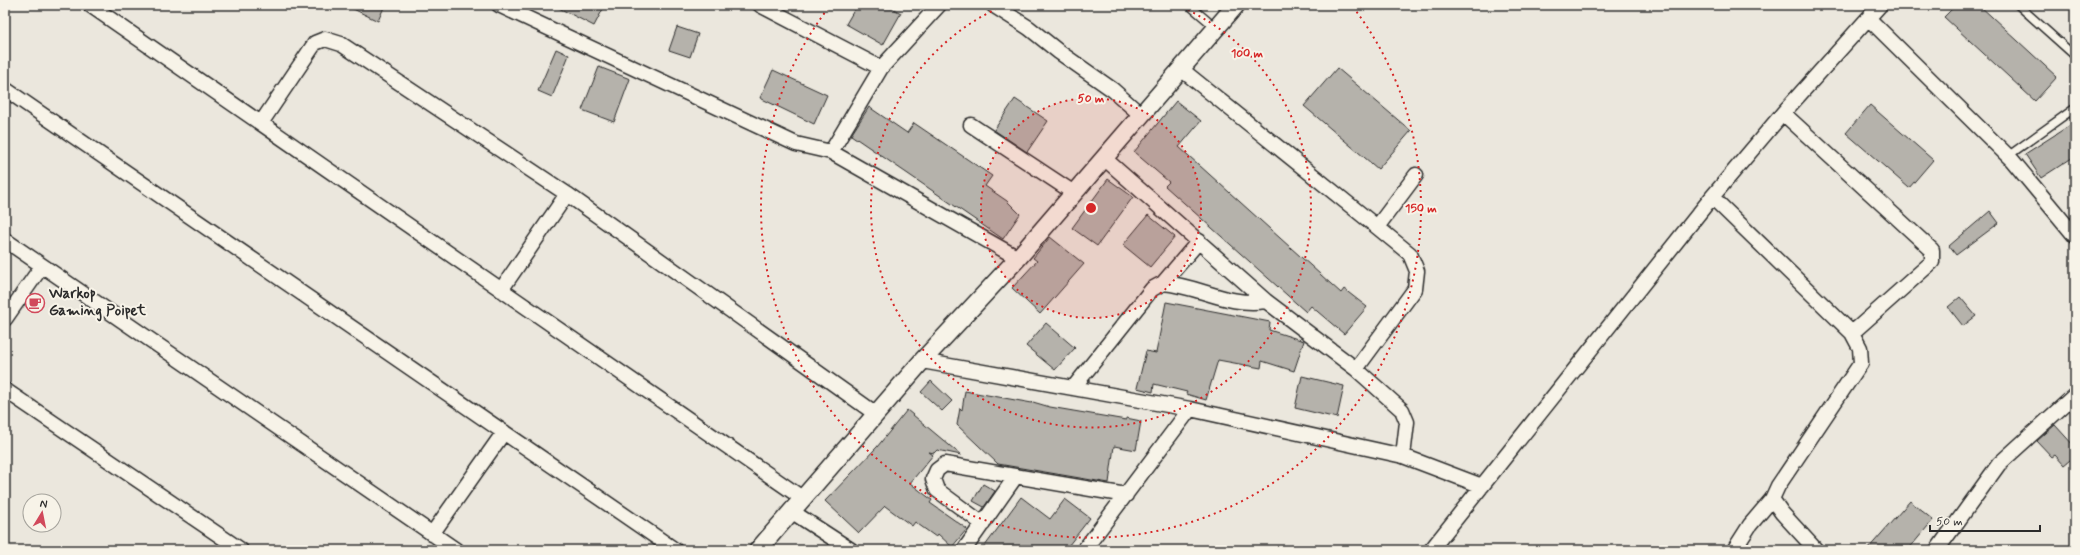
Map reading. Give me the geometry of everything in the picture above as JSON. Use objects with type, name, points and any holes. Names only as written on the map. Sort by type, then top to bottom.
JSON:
[{"type":"street","points":[[90,5],[802,498]]},
{"type":"street","points":[[499,5],[796,144],[832,152],[1018,258]]},
{"type":"street","points":[[760,5],[881,68]]},
{"type":"street","points":[[832,152],[881,68],[939,5]]},
{"type":"street","points":[[993,5],[1029,28],[1113,90],[1141,115]]},
{"type":"street","points":[[758,550],[922,361],[1018,258],[1236,5]]},
{"type":"street","points":[[1431,550],[1712,197],[1872,11],[2008,156],[2075,236]]},
{"type":"street","points":[[261,123],[315,43],[325,39],[341,44],[567,194],[876,414]]},
{"type":"street","points":[[1181,69],[1410,254],[1417,271],[1415,289],[1356,369]]},
{"type":"street","points":[[5,89],[675,550]]},
{"type":"street","points":[[1783,113],[1932,250],[1932,262],[1852,332]]},
{"type":"street","points":[[971,125],[1074,193]]},
{"type":"street","points":[[1104,158],[1266,301],[1356,369],[1402,410],[1407,422],[1403,456]]},
{"type":"street","points":[[1377,227],[1416,175]]},
{"type":"street","points":[[501,290],[567,194]]},
{"type":"street","points":[[1712,197],[1852,332],[1860,348],[1860,363],[1778,486],[1772,499],[1750,525],[1734,550]]},
{"type":"street","points":[[5,240],[456,550]]},
{"type":"street","points":[[1073,388],[1152,289],[1163,283],[1199,241]]},
{"type":"street","points":[[5,319],[42,266]]},
{"type":"street","points":[[1163,283],[1231,301],[1266,301]]},
{"type":"street","points":[[922,361],[1190,409],[1403,456],[1482,486]]},
{"type":"street","points":[[5,390],[241,550]]},
{"type":"street","points":[[1937,550],[1999,464],[2075,395]]},
{"type":"street","points":[[1084,550],[1190,409]]},
{"type":"street","points":[[432,534],[504,432]]},
{"type":"street","points":[[982,524],[937,490],[933,479],[937,470],[945,464],[1126,495]]},
{"type":"street","points":[[964,550],[1016,476]]},
{"type":"street","points":[[1772,499],[1782,513],[1816,550]]},
{"type":"street","points":[[791,511],[851,550]]},
{"type":"lane","points":[[1189,5],[1216,28]]},
{"type":"lane","points":[[2018,5],[2075,56]]},
{"type":"lane","points":[[2008,156],[2075,108]]},
{"type":"building","points":[[345,5],[385,5],[378,21]]},
{"type":"building","points":[[553,5],[605,5],[594,26]]},
{"type":"building","points":[[857,5],[886,5],[901,13],[883,45],[846,24]]},
{"type":"building","points":[[1956,5],[1979,5],[2057,77],[2035,101],[1944,17]]},
{"type":"building","points":[[677,27],[698,34],[690,57],[669,50]]},
{"type":"building","points":[[556,49],[569,55],[552,97],[538,91]]},
{"type":"building","points":[[599,67],[630,79],[614,122],[582,110]]},
{"type":"building","points":[[1337,68],[1411,131],[1378,169],[1304,106]]},
{"type":"building","points":[[773,70],[827,95],[814,124],[760,98]]},
{"type":"building","points":[[1015,99],[1048,121],[1027,152],[994,130]]},
{"type":"building","points":[[1176,101],[1201,121],[1179,147],[1341,293],[1344,289],[1367,307],[1344,334],[1311,306],[1306,312],[1165,186],[1169,182],[1134,152]]},
{"type":"building","points":[[1870,105],[1933,160],[1909,188],[1846,133]]},
{"type":"building","points":[[869,107],[907,133],[914,123],[992,176],[985,186],[1007,201],[1020,214],[1003,239],[851,135]]},
{"type":"building","points":[[2075,122],[2075,156],[2041,178],[2025,154]]},
{"type":"building","points":[[1108,179],[1133,197],[1097,246],[1072,228]]},
{"type":"building","points":[[1990,211],[1999,223],[1956,255],[1949,246]]},
{"type":"building","points":[[1148,215],[1175,237],[1150,267],[1123,245]]},
{"type":"building","points":[[1050,237],[1084,264],[1040,314],[1012,288],[1037,261],[1033,258]]},
{"type":"building","points":[[1960,297],[1976,316],[1963,326],[1948,307]]},
{"type":"building","points":[[1166,302],[1270,322],[1269,330],[1304,341],[1294,371],[1262,361],[1261,368],[1218,360],[1206,400],[1186,394],[1187,392],[1154,384],[1153,392],[1137,388],[1146,351],[1156,353]]},
{"type":"building","points":[[1046,323],[1075,348],[1055,370],[1026,346]]},
{"type":"building","points":[[1302,376],[1344,386],[1337,418],[1295,408]]},
{"type":"building","points":[[931,381],[952,401],[942,411],[921,392]]},
{"type":"building","points":[[965,391],[1033,402],[1050,407],[1126,420],[1126,418],[1141,421],[1136,450],[1114,446],[1109,483],[998,464],[957,425],[960,408],[962,410]]},
{"type":"building","points":[[907,410],[961,455],[937,450],[934,453],[929,452],[933,455],[910,483],[932,500],[930,503],[967,529],[952,547],[938,534],[936,537],[915,522],[912,526],[885,506],[859,533],[825,501],[877,447]]},
{"type":"building","points":[[2055,425],[2075,447],[2075,456],[2064,465],[2055,455],[2052,457],[2037,441]]},
{"type":"building","points":[[983,484],[995,491],[984,507],[973,501]]},
{"type":"building","points":[[1021,497],[1050,519],[1065,499],[1090,518],[1065,550],[982,550]]},
{"type":"building","points":[[1910,501],[1933,520],[1908,550],[1867,550]]},
{"type":"place","name":"Warkop Gaming Poipet","points":[[35,303]]}]
